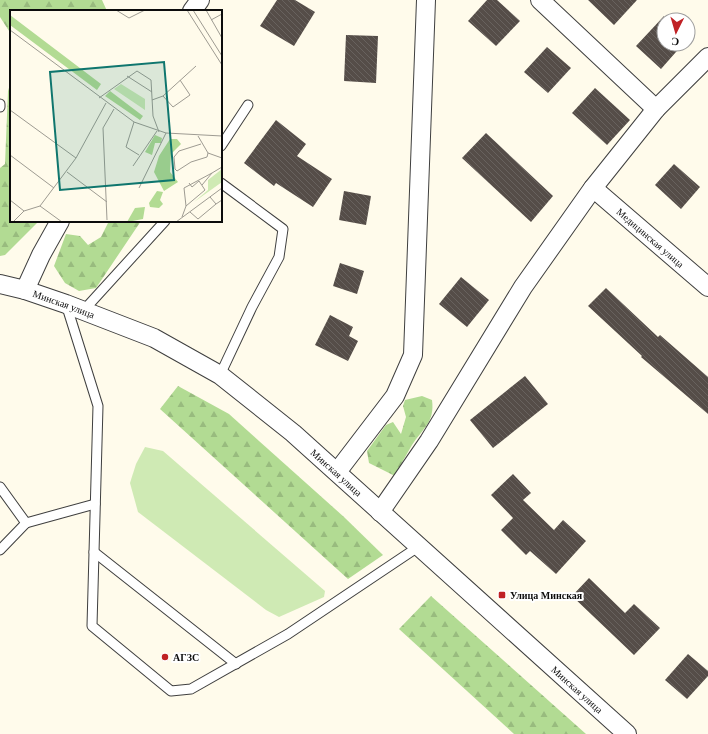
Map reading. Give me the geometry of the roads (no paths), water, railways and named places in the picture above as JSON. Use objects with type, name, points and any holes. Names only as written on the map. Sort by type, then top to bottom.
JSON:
[{"type":"street","points":[[193,10],[200,0]]},
{"type":"street","points":[[337,472],[395,396],[413,355],[426,0]]},
{"type":"street","points":[[540,0],[656,108]]},
{"type":"street","points":[[380,512],[429,441],[523,287],[593,188],[656,108],[708,58]]},
{"type":"street","name":"Медицинская улица","points":[[593,188],[708,287]]},
{"type":"street","points":[[25,290],[41,255],[59,222]]},
{"type":"street","name":"Минская улица","points":[[0,284],[25,290],[84,310],[154,338],[220,375],[287,428],[337,472],[418,547],[627,734]]},
{"type":"lane","points":[[222,144],[248,105]]},
{"type":"lane","points":[[220,375],[252,307],[280,257],[283,229],[222,184]]},
{"type":"lane","points":[[84,310],[163,222]]},
{"type":"lane","points":[[66,304],[98,406],[92,626],[171,691],[191,689],[288,634],[418,547]]},
{"type":"lane","points":[[0,487],[26,523]]},
{"type":"lane","points":[[0,550],[26,523],[95,504]]},
{"type":"lane","points":[[94,552],[236,664]]},
{"type":"place","name":"Улица Минская","points":[[502,595]]},
{"type":"place","name":"АГЗС","points":[[165,657]]}]
